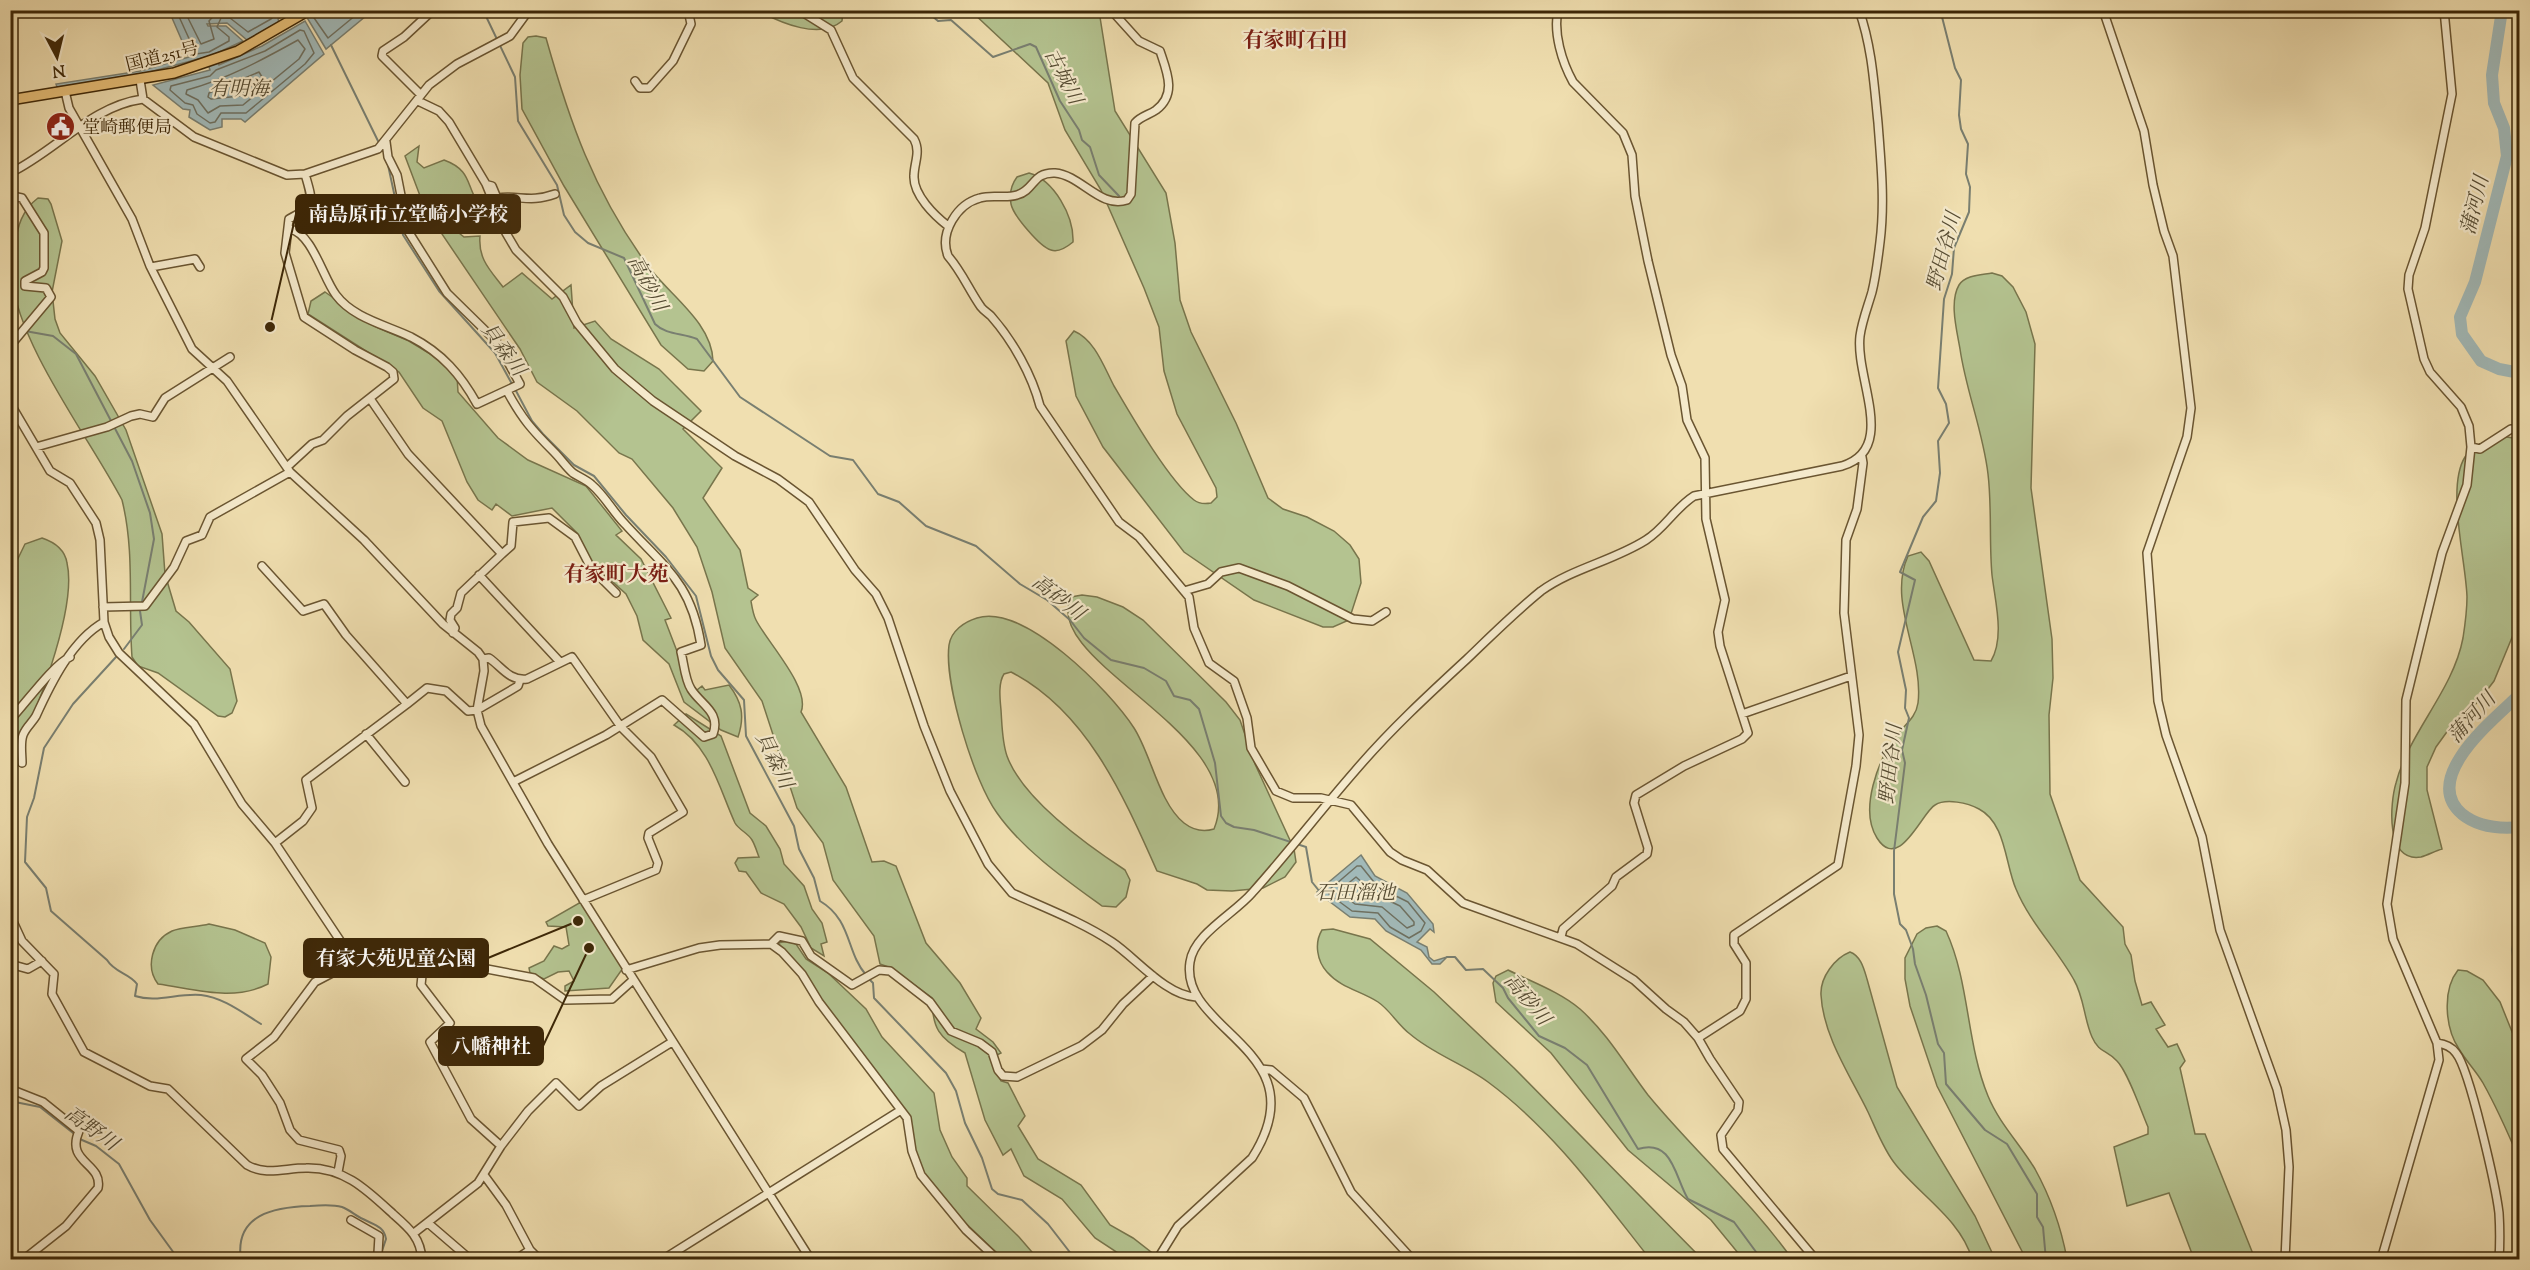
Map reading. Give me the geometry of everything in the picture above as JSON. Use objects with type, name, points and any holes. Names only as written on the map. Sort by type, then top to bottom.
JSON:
[{"type":"highway","name":"国道251号","points":[[10,100],[140,81],[200,65],[257,41],[306,12]]},
{"type":"street","points":[[433,10],[404,37],[382,51],[382,56],[420,98],[439,111],[449,122],[486,184],[506,233],[516,250],[563,297],[577,323],[615,369],[662,407],[735,456],[778,479],[809,502],[855,570],[876,594],[888,618],[924,726],[950,791],[988,864],[1002,883],[1012,893],[1112,942],[1153,976],[1185,995],[1196,997]]},
{"type":"street","points":[[140,81],[143,99],[194,137],[287,175],[305,174],[384,144],[429,85],[458,64],[498,43],[519,27],[529,10]]},
{"type":"street","points":[[635,81],[640,88],[649,88],[673,61],[691,24],[688,10]]},
{"type":"street","points":[[800,10],[831,30],[853,78],[914,139],[918,150],[915,185],[937,218],[948,226]]},
{"type":"street","points":[[1111,10],[1139,41],[1160,51],[1170,84],[1165,100],[1158,108],[1135,123],[1131,194],[1120,202],[1112,201],[1071,177],[1045,173],[1038,176],[1024,193],[989,196],[974,200],[956,214],[948,226],[948,256],[961,271],[983,310],[990,315],[1002,331],[1035,384],[1040,406],[1119,522],[1138,537],[1191,600],[1194,628],[1209,663],[1234,681],[1246,718],[1251,747],[1271,786],[1293,798],[1332,800],[1351,805],[1390,852],[1402,860],[1427,870],[1462,903],[1577,944],[1634,980],[1684,1022],[1698,1038],[1739,1102],[1738,1110],[1721,1135],[1723,1149],[1816,1260]]},
{"type":"street","points":[[1558,10],[1556,31],[1573,82],[1616,124],[1629,143],[1639,226],[1671,355],[1682,386],[1687,420],[1705,458],[1706,519],[1725,600],[1719,632],[1720,646],[1747,730],[1746,736],[1684,766],[1636,795],[1634,803],[1648,848],[1647,854],[1616,877],[1612,886],[1563,929],[1561,937]]},
{"type":"street","points":[[1157,1260],[1178,1226],[1244,1167],[1259,1146],[1269,1109],[1266,1082],[1261,1069],[1242,1043],[1196,997],[1189,971],[1197,944],[1251,894],[1406,716],[1541,591],[1561,577],[1646,540],[1682,503],[1705,492],[1842,466],[1862,457],[1871,443],[1872,436],[1860,368],[1860,334],[1873,290],[1883,209],[1872,57],[1859,10]]},
{"type":"street","points":[[2103,10],[2144,131],[2153,185],[2164,231],[2173,256],[2191,408],[2187,437],[2147,553],[2158,701],[2166,735],[2202,837],[2220,930],[2277,1089],[2286,1130],[2289,1167],[2285,1260]]},
{"type":"street","points":[[2381,1260],[2438,1068],[2437,1043],[2393,939],[2387,904],[2405,783],[2406,700],[2442,553],[2467,485],[2472,447],[2469,426],[2461,407],[2430,372],[2424,359],[2408,289],[2409,275],[2425,228],[2452,94],[2444,10]]},
{"type":"street","points":[[65,91],[69,108],[132,219],[151,267],[192,349],[227,381],[288,470],[364,540],[453,633],[478,652],[483,659],[484,671],[477,710],[481,726],[626,970],[811,1260]]},
{"type":"street","points":[[10,173],[34,161],[79,126],[128,101],[143,99]]},
{"type":"street","points":[[290,229],[301,233],[336,295],[368,319],[412,338],[435,352],[462,376],[477,404],[519,384],[497,342],[447,293],[408,231],[397,175],[384,144]]},
{"type":"street","points":[[103,608],[145,606],[174,567],[186,541],[202,535],[210,517],[288,470],[312,444],[323,440],[347,416],[371,400],[394,379],[393,372],[304,317],[285,254],[286,234],[290,229],[289,219],[310,206],[312,197],[305,174]]},
{"type":"street","points":[[486,184],[492,186],[497,198],[513,196],[527,201],[555,194]]},
{"type":"street","points":[[10,192],[12,196],[22,198],[44,233],[44,268],[42,272],[25,281],[25,286],[46,288],[51,297],[10,346]]},
{"type":"street","points":[[151,267],[195,259],[200,267]]},
{"type":"street","points":[[36,447],[109,426],[140,414],[153,417],[165,398],[230,357]]},
{"type":"street","points":[[511,388],[522,419],[532,431],[572,472],[592,485],[614,508],[622,522],[672,572],[688,598],[696,618],[701,645],[681,652],[692,691],[705,703],[714,716],[713,734],[704,737],[662,700],[621,727],[545,768],[513,782]]},
{"type":"street","points":[[371,400],[408,454],[502,554]]},
{"type":"street","points":[[12,408],[50,471],[70,483],[96,523],[99,531],[104,622],[109,637],[119,653],[194,724],[242,804],[275,843],[349,954],[358,959],[376,961],[424,957],[534,978],[566,1000],[612,999],[633,980]]},
{"type":"street","points":[[2472,447],[2480,448],[2511,429],[2520,430]]},
{"type":"street","points":[[1698,1038],[1740,1011],[1746,999],[1746,963],[1734,944],[1734,935],[1838,865],[1856,766],[1859,735],[1844,613],[1845,548],[1857,509],[1862,457]]},
{"type":"street","points":[[453,633],[455,628],[450,620],[451,614],[457,609],[461,593],[511,546],[513,522],[549,518],[575,537],[591,568],[616,593]]},
{"type":"street","points":[[262,566],[303,611],[324,604],[346,635],[407,704]]},
{"type":"street","points":[[1184,591],[1208,584],[1221,572],[1239,568],[1288,586],[1353,619],[1372,621],[1386,612]]},
{"type":"street","points":[[479,576],[560,662]]},
{"type":"street","points":[[22,763],[22,738],[27,726],[35,718],[70,657],[92,629],[104,622]]},
{"type":"street","points":[[10,720],[36,693],[59,662],[70,657]]},
{"type":"street","points":[[483,659],[489,658],[499,668],[520,680],[527,679],[572,657],[621,727],[651,758],[683,812],[649,833],[648,838],[658,863],[656,870],[583,900]]},
{"type":"street","points":[[1742,714],[1851,676]]},
{"type":"street","points":[[275,843],[303,821],[312,808],[306,780],[427,687],[439,688],[468,711],[477,710],[518,686],[520,680]]},
{"type":"street","points":[[366,734],[405,782]]},
{"type":"street","points":[[10,915],[22,941],[54,974],[52,994],[84,1052],[150,1086],[168,1089],[247,1165],[258,1172],[307,1167],[338,1172],[362,1184],[414,1233],[422,1260]]},
{"type":"street","points":[[626,970],[699,948],[720,945],[771,944],[779,936],[802,941],[811,956],[848,983],[856,985],[879,970],[890,971],[930,1002],[951,1031],[980,1043],[992,1052],[998,1070],[1010,1078],[1017,1077],[1080,1046],[1102,1030],[1123,1004],[1153,976]]},
{"type":"street","points":[[338,1172],[341,1156],[339,1150],[299,1140],[290,1130],[280,1103],[262,1075],[246,1059],[274,1037],[315,982],[336,971],[338,952],[343,944]]},
{"type":"street","points":[[771,944],[802,974],[819,1002],[907,1118],[912,1151],[921,1175],[966,1230],[998,1260]]},
{"type":"street","points":[[424,957],[421,985],[450,1023],[430,1042],[471,1119],[501,1146]]},
{"type":"street","points":[[10,964],[28,969],[42,961]]},
{"type":"street","points":[[414,1233],[478,1183],[501,1146],[528,1111],[556,1083],[579,1106],[601,1086],[672,1042]]},
{"type":"street","points":[[2437,1043],[2450,1046],[2457,1053],[2466,1075],[2495,1190],[2500,1235],[2499,1260]]},
{"type":"street","points":[[1261,1069],[1270,1070],[1304,1098],[1351,1192],[1413,1260]]},
{"type":"street","points":[[10,1089],[43,1102],[79,1131],[76,1154],[96,1174],[98,1188],[66,1226],[23,1260]]},
{"type":"street","points":[[662,1260],[901,1110]]},
{"type":"street","points":[[484,1175],[506,1205],[530,1250],[540,1260]]},
{"type":"street","points":[[351,1220],[379,1236],[378,1253],[375,1260]]},
{"type":"street","points":[[428,1223],[471,1260]]},
{"type":"street","points":[[515,1260],[530,1250]]},
{"type":"green space","points":[[843,10],[842,21],[833,27],[823,29],[801,28],[759,11]]},
{"type":"green space","points":[[971,11],[1099,11],[1115,111],[1166,193],[1175,243],[1180,300],[1191,332],[1236,423],[1268,498],[1283,509],[1307,517],[1334,531],[1350,545],[1359,559],[1361,583],[1349,620],[1333,627],[1323,627],[1254,600],[1184,552],[1103,447],[1076,396],[1066,341],[1074,331],[1093,347],[1140,430],[1184,491],[1194,500],[1202,503],[1211,503],[1217,497],[1216,488],[1177,414],[1164,371],[1159,327],[1144,288],[1101,190],[1065,130],[1048,83]]},
{"type":"green space","points":[[528,37],[546,38],[574,127],[611,208],[654,274],[697,320],[705,333],[711,347],[713,361],[704,371],[688,369],[661,345],[564,186],[522,109],[520,75],[523,43]]},
{"type":"green space","points":[[419,146],[417,162],[424,168],[444,160],[461,170],[466,176],[474,196],[486,210],[465,225],[449,225],[464,237],[480,236],[483,258],[503,287],[522,273],[552,299],[571,285],[574,328],[595,321],[611,339],[659,369],[701,411],[683,429],[722,468],[703,498],[740,550],[748,588],[758,595],[751,601],[755,618],[794,678],[800,691],[801,712],[846,787],[872,862],[884,861],[896,866],[926,943],[960,983],[981,1018],[976,1029],[993,1042],[1001,1053],[991,1058],[1001,1081],[1008,1083],[1025,1116],[1018,1126],[1038,1159],[1081,1185],[1110,1225],[1133,1238],[1160,1259],[1127,1259],[1095,1238],[1062,1199],[1024,1176],[1011,1149],[1003,1155],[985,1120],[965,1053],[943,1037],[936,1025],[932,998],[891,968],[880,964],[874,936],[833,880],[823,843],[797,808],[762,701],[725,648],[712,592],[697,547],[673,508],[632,459],[619,453],[577,411],[537,382],[520,349],[425,209],[405,156]]},
{"type":"green space","points":[[1029,173],[1047,183],[1061,200],[1066,211],[1073,242],[1063,249],[1057,251],[1046,248],[1022,223],[1013,209],[1010,196],[1013,183],[1017,177]]},
{"type":"green space","points":[[38,198],[48,199],[51,204],[62,241],[52,292],[55,319],[60,333],[95,376],[126,430],[162,534],[165,574],[176,611],[189,622],[230,669],[237,701],[232,713],[225,717],[218,716],[158,673],[138,666],[132,657],[130,559],[122,500],[41,362],[17,304],[12,274],[17,232],[24,213]]},
{"type":"green space","points":[[1992,273],[2002,276],[2013,287],[2026,312],[2035,344],[2031,488],[2052,639],[2053,678],[2049,715],[2050,794],[2080,880],[2123,927],[2125,944],[2131,955],[2142,1005],[2151,1002],[2165,1025],[2156,1029],[2168,1047],[2177,1044],[2185,1061],[2180,1068],[2195,1134],[2205,1134],[2255,1259],[2194,1259],[2169,1193],[2127,1206],[2114,1147],[2148,1134],[2148,1127],[2121,1066],[2097,1046],[2092,1037],[2074,980],[2022,901],[2012,879],[2000,834],[1988,815],[1963,803],[1940,803],[1930,810],[1902,845],[1894,849],[1885,847],[1877,838],[1872,827],[1870,800],[1877,771],[1889,746],[1912,717],[1918,703],[1916,666],[1902,592],[1903,574],[1908,556],[1921,552],[1929,561],[1974,660],[1991,661],[1995,651],[1998,619],[1991,563],[1988,474],[1963,365],[1954,308],[1956,292],[1965,279]]},
{"type":"green space","points":[[325,292],[374,326],[409,341],[432,355],[457,376],[458,392],[498,438],[528,460],[586,486],[622,531],[616,535],[641,559],[671,618],[665,620],[693,693],[702,686],[705,690],[729,685],[733,691],[742,716],[738,737],[721,730],[684,702],[669,664],[643,640],[637,616],[626,594],[593,564],[577,533],[552,508],[512,516],[496,504],[492,510],[478,500],[467,482],[442,421],[423,408],[399,372],[308,314],[311,301]]},
{"type":"green space","points":[[2500,436],[2520,439],[2520,593],[2513,635],[2494,681],[2478,702],[2454,722],[2436,747],[2427,767],[2427,790],[2442,849],[2421,857],[2409,856],[2401,851],[2393,830],[2392,804],[2396,783],[2411,746],[2450,676],[2463,638],[2467,597],[2457,505],[2460,470],[2465,457],[2472,449]]},
{"type":"green space","points":[[42,538],[58,547],[66,558],[69,583],[66,609],[60,637],[41,696],[11,767],[11,573],[25,544]]},
{"type":"green space","points":[[1082,595],[1097,597],[1123,607],[1143,620],[1226,702],[1240,720],[1255,764],[1294,849],[1296,862],[1285,877],[1263,888],[1232,891],[1207,890],[1197,884],[1157,871],[1116,786],[1082,733],[1061,709],[1038,689],[1011,672],[1004,674],[1002,678],[1000,696],[1004,745],[1015,773],[1041,805],[1075,835],[1125,870],[1130,880],[1126,897],[1116,907],[1102,906],[1032,852],[997,813],[970,756],[951,683],[949,645],[952,635],[967,622],[977,618],[996,617],[1018,624],[1041,636],[1086,673],[1106,693],[1134,728],[1162,791],[1175,814],[1195,829],[1214,829],[1218,794],[1204,762],[1177,731],[1085,647],[1070,622],[1071,597]]},
{"type":"green space","points":[[686,714],[721,736],[750,813],[766,826],[780,849],[784,864],[804,886],[812,909],[822,923],[827,942],[821,944],[824,956],[811,948],[801,927],[784,904],[761,893],[746,872],[739,871],[735,863],[738,858],[759,857],[750,838],[735,823],[705,756],[686,734],[674,725]]},
{"type":"green space","points":[[581,902],[623,968],[609,988],[565,991],[565,986],[574,981],[569,971],[558,972],[544,979],[530,973],[529,968],[544,961],[554,946],[562,949],[569,945],[566,927],[548,926],[546,922]]},
{"type":"green space","points":[[209,924],[235,930],[265,943],[271,957],[268,984],[241,992],[214,993],[158,984],[151,962],[155,947],[165,935],[180,929]]},
{"type":"green space","points":[[1937,926],[1946,931],[1960,971],[1976,1055],[1988,1096],[2041,1180],[2055,1213],[2067,1259],[2026,1259],[1937,1086],[1910,1006],[1905,979],[1905,958],[1917,934],[1926,928]]},
{"type":"green space","points":[[1333,929],[1370,939],[1434,992],[1514,1068],[1702,1259],[1650,1259],[1555,1142],[1512,1101],[1479,1076],[1419,1041],[1378,1002],[1345,986],[1327,972],[1321,963],[1317,946],[1322,930]]},
{"type":"green space","points":[[788,941],[796,944],[806,959],[828,973],[866,1009],[882,1037],[934,1093],[940,1130],[952,1157],[967,1178],[967,1186],[1038,1259],[1003,1259],[954,1212],[924,1174],[915,1151],[910,1117],[821,1000],[806,974],[778,943]]},
{"type":"green space","points":[[1850,952],[1859,960],[1865,971],[1897,1087],[1975,1216],[1995,1259],[1972,1259],[1967,1245],[1950,1220],[1892,1159],[1839,1056],[1827,1026],[1821,988],[1834,963]]},
{"type":"green space","points":[[1508,970],[1564,997],[1590,1019],[1648,1095],[1758,1216],[1792,1259],[1743,1259],[1711,1220],[1628,1150],[1551,1053],[1496,1002],[1493,983],[1496,976]]},
{"type":"green space","points":[[2458,970],[2467,971],[2483,980],[2500,1002],[2519,1049],[2519,1159],[2488,1092],[2459,1049],[2451,1031],[2447,1009],[2449,988]]},
{"type":"water","points":[[322,10],[372,11],[326,49],[303,11],[319,13]]},
{"type":"water","name":"有明海","points":[[169,11],[297,11],[288,16],[286,14],[278,19],[279,22],[247,40],[227,23],[207,24],[208,26],[226,26],[243,41],[215,54],[219,65],[262,46],[305,21],[324,54],[245,122],[241,119],[222,119],[222,127],[210,130],[189,117],[190,110],[183,109],[153,85],[210,70],[206,57],[142,74],[57,87],[56,84],[140,71],[189,57]]},
{"type":"water","name":"石田溜池","points":[[1361,855],[1375,876],[1407,893],[1433,924],[1434,932],[1430,929],[1417,942],[1427,947],[1429,957],[1434,961],[1447,957],[1440,964],[1432,964],[1421,950],[1386,931],[1375,919],[1350,917],[1317,892]]},
{"type":"waterway","name":"高砂川","points":[[483,10],[515,77],[518,121],[557,185],[564,215],[575,232],[588,243],[624,258],[655,324],[669,332],[697,339],[740,397],[830,456],[853,460],[878,494],[899,502],[926,526],[976,546],[1020,584],[1047,600],[1070,620],[1084,638],[1111,660],[1144,668],[1166,681],[1174,696],[1190,700],[1199,709],[1215,763],[1221,816],[1226,823],[1234,827],[1254,830],[1306,847],[1312,882],[1320,892]]},
{"type":"waterway","name":"古城川","points":[[925,10],[938,21],[951,20],[993,57],[1030,44],[1036,47],[1060,101],[1079,130],[1082,140],[1090,147],[1099,175],[1119,196]]},
{"type":"waterway","name":"野田谷川","points":[[1936,10],[1941,13],[1955,68],[1961,80],[1959,115],[1961,129],[1968,144],[1966,174],[1970,187],[1969,212],[1954,248],[1952,274],[1944,299],[1938,388],[1946,404],[1949,423],[1938,441],[1940,473],[1936,501],[1923,517],[1900,572],[1915,580],[1898,652],[1906,690],[1905,708],[1909,718],[1902,750],[1905,763],[1894,851],[1894,894],[1900,924],[1906,930],[1913,949],[1915,964],[1926,995],[1938,1044],[1944,1053],[1946,1084],[1985,1130],[2007,1144],[2037,1194],[2037,1217],[2043,1227],[2046,1260]]},
{"type":"waterway","name":"蒲河川","points":[[2502,10],[2492,75],[2494,103],[2504,128],[2507,156],[2475,282],[2460,317],[2462,334],[2481,361],[2499,369],[2520,373]]},
{"type":"waterway","name":"貝森川","points":[[331,45],[379,143]]},
{"type":"waterway","name":"貝森川","points":[[388,165],[403,235],[439,291],[495,353],[512,384]]},
{"type":"waterway","points":[[10,329],[20,330]]},
{"type":"waterway","points":[[25,331],[53,336],[76,354],[132,461],[150,513],[154,539],[142,602]]},
{"type":"waterway","name":"貝森川","points":[[515,389],[532,421],[543,434],[574,465],[594,476],[626,515],[666,557],[696,596],[711,656],[718,670],[744,700],[746,736],[794,826],[799,849],[814,878],[820,901],[838,917],[866,975]]},
{"type":"waterway","points":[[124,649],[142,625],[140,611]]},
{"type":"waterway","points":[[116,657],[73,704],[44,748],[34,798],[27,817],[25,862],[46,888],[51,911],[114,968],[134,980],[137,984],[135,996],[151,999],[192,995],[209,996],[232,1006],[261,1024]]},
{"type":"waterway","name":"蒲河川","points":[[2520,694],[2480,732],[2466,749],[2455,766],[2450,783],[2451,799],[2462,814],[2468,818],[2490,826],[2520,827]]},
{"type":"waterway","name":"蒲河川","points":[[2520,938],[2517,950],[2520,967]]},
{"type":"waterway","name":"高砂川","points":[[1447,957],[1455,957],[1466,970],[1483,969],[1503,988],[1508,998],[1539,1036],[1565,1048],[1587,1065],[1638,1149],[1650,1147],[1666,1154],[1688,1199],[1734,1222],[1762,1260]]},
{"type":"waterway","name":"貝森川","points":[[869,979],[873,983],[874,998],[946,1073],[956,1091],[965,1123],[982,1158],[992,1189],[998,1194],[1022,1200],[1048,1224],[1072,1255],[1083,1260]]},
{"type":"waterway","name":"高野川","points":[[10,1101],[40,1107],[82,1140],[96,1146],[119,1164],[150,1220],[179,1260]]},
{"type":"waterway","name":"高野川","points":[[241,1260],[244,1232],[260,1216],[283,1208],[322,1205],[342,1207],[381,1229],[386,1239],[381,1254]]},
{"type":"place","name":"堂崎郵便局","points":[[61,127]]},
{"type":"place","name":"南島原市立堂崎小学校","points":[[270,327]]},
{"type":"place","name":"有家大苑児童公園","points":[[578,921]]},
{"type":"place","name":"八幡神社","points":[[589,948]]},
{"type":"district","name":"有家町石田","points":[[1295,40]]},
{"type":"district","name":"有家町大苑","points":[[616,574]]}]
